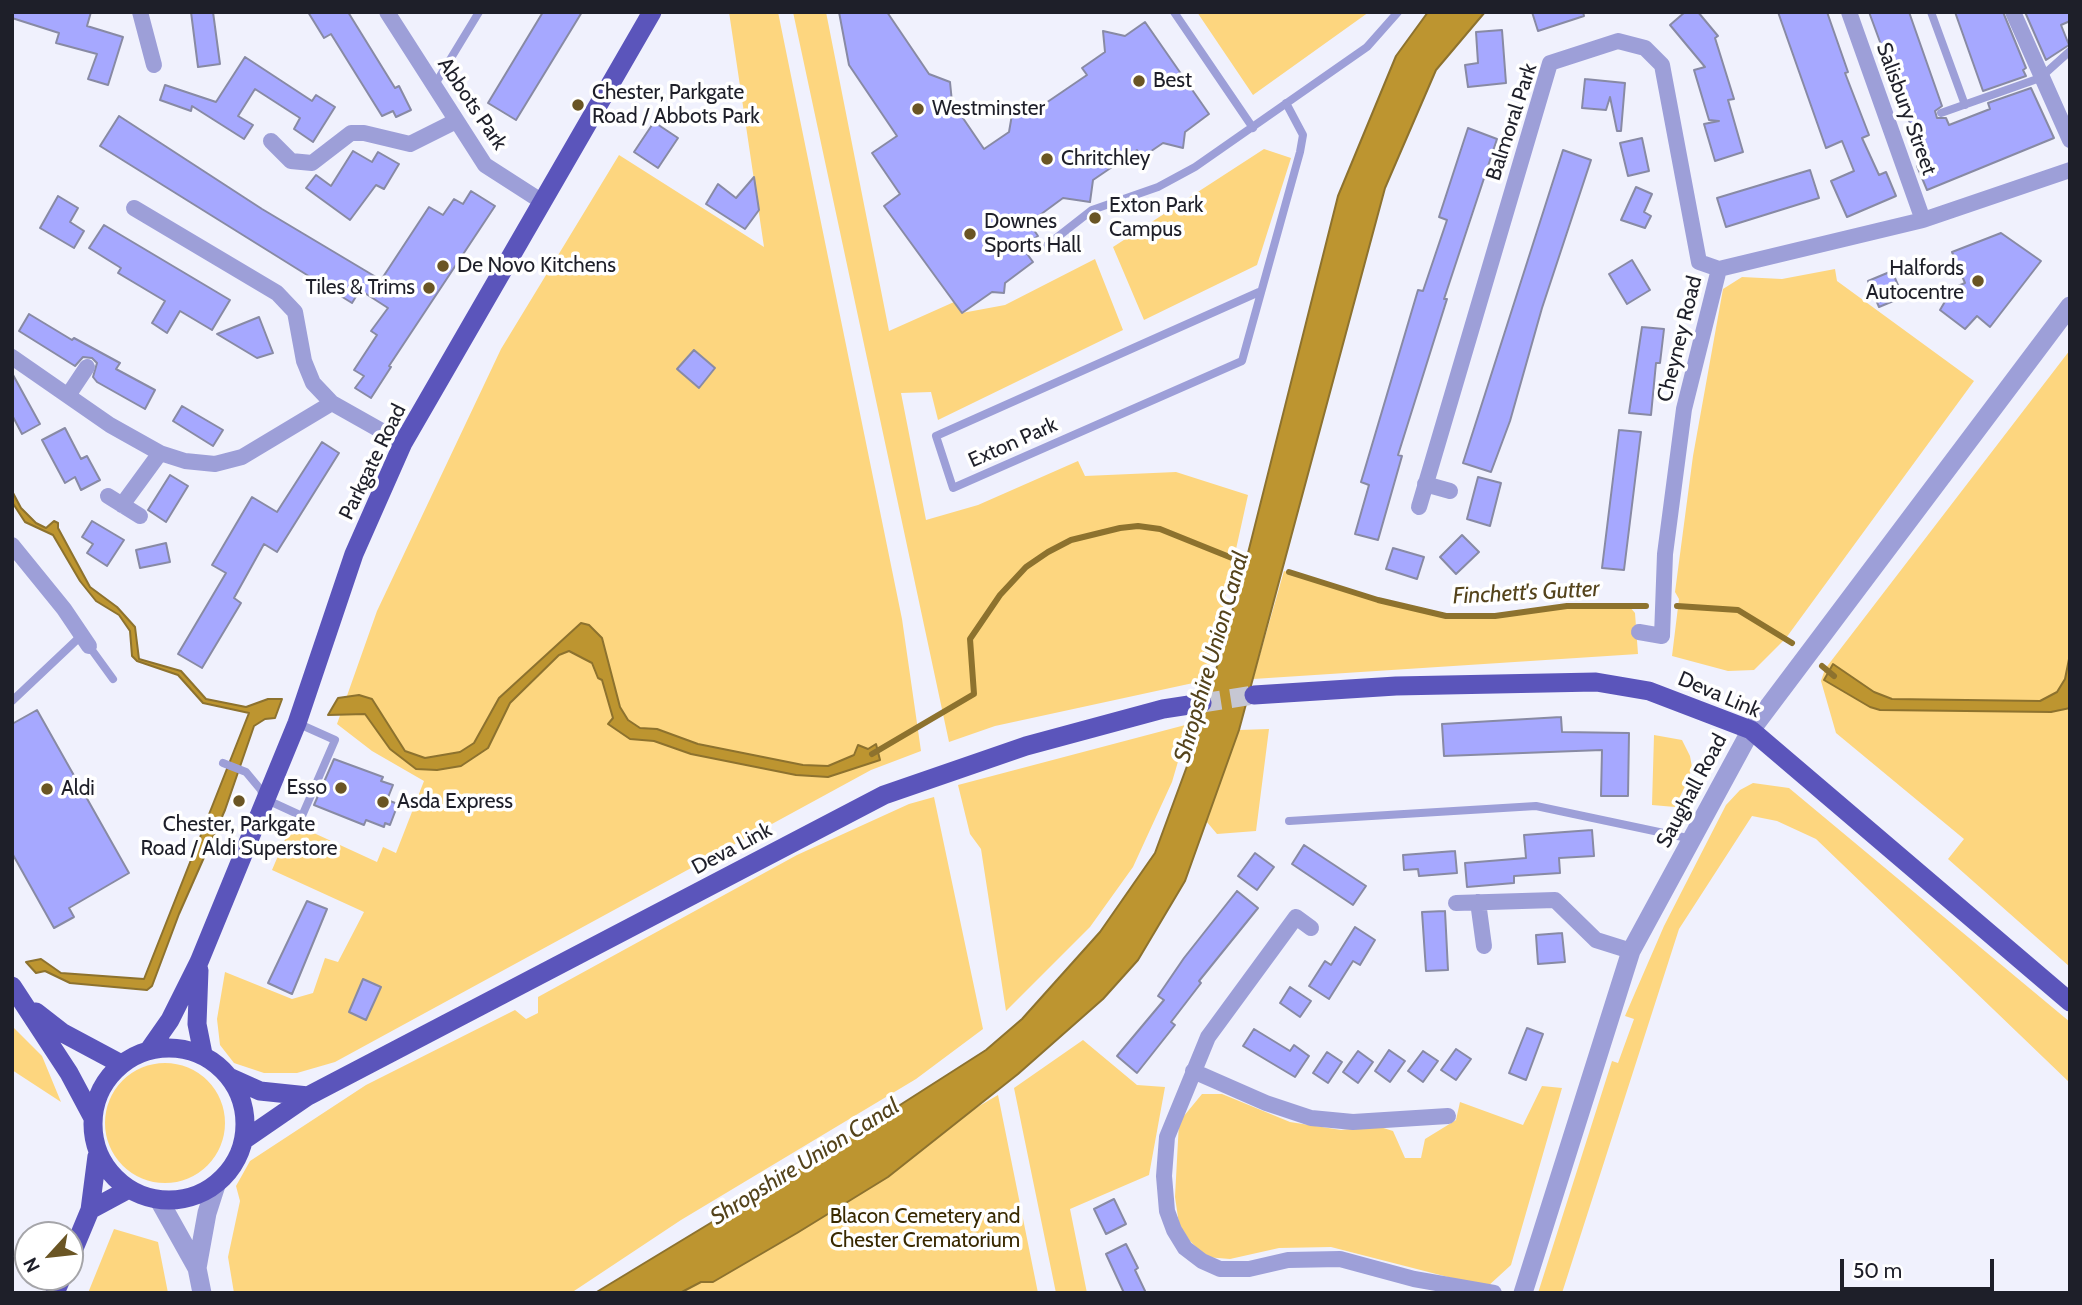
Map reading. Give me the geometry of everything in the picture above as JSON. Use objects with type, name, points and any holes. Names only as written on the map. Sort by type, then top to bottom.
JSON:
[{"type":"main road","name":"Parkgate Road","points":[[149,1050],[170,1020],[199,962],[297,723],[354,554],[403,443],[652,12]]},
{"type":"main road","name":"Deva Link","points":[[1254,695],[1396,686],[1596,682],[1650,691],[1751,730],[2070,1002]]},
{"type":"main road","name":"Deva Link","points":[[244,1140],[307,1096],[884,795],[1026,746],[1163,709],[1202,703]]},
{"type":"main road","name":"Parkgate Road","points":[[199,962],[197,1024],[202,1055]]},
{"type":"main road","points":[[12,986],[27,1005],[93,1118]]},
{"type":"main road","points":[[27,1005],[63,1033],[121,1064]]},
{"type":"main road","points":[[84,1224],[90,1210],[97,1156],[93,1118],[97,1098],[107,1079],[121,1064],[149,1050],[167,1047],[202,1055],[218,1065],[231,1078],[241,1098],[246,1119],[244,1140],[234,1165],[216,1185],[189,1198],[159,1200],[129,1189],[97,1156]]},
{"type":"main road","points":[[231,1078],[260,1091],[307,1096]]},
{"type":"main road","points":[[90,1210],[129,1189]]},
{"type":"street","points":[[140,12],[154,65]]},
{"type":"street","name":"Abbots Park","points":[[387,12],[485,165],[541,201]]},
{"type":"street","name":"Salisbury Street","points":[[1849,12],[1923,220]]},
{"type":"street","points":[[2013,12],[2070,141]]},
{"type":"street","name":"Balmoral Park","points":[[1419,507],[1550,63],[1618,41],[1645,48],[1662,65],[1699,262],[1719,269]]},
{"type":"street","points":[[271,141],[291,161],[312,163],[351,133],[364,132],[410,144],[456,121]]},
{"type":"street","name":"Cheyney Road","points":[[1639,632],[1661,636],[1665,554],[1684,409],[1719,269],[1923,220],[2070,170]]},
{"type":"street","points":[[134,208],[277,293],[295,312],[304,361],[313,383],[332,402],[403,443]]},
{"type":"street","name":"Saughall Road","points":[[1523,1293],[1631,951],[1751,730],[2070,306]]},
{"type":"street","points":[[12,357],[110,425],[160,453],[185,461],[215,464],[242,457],[332,402]]},
{"type":"street","points":[[69,394],[87,367]]},
{"type":"street","points":[[122,505],[160,453]]},
{"type":"street","points":[[1425,484],[1450,491]]},
{"type":"street","points":[[108,496],[140,516]]},
{"type":"street","points":[[12,544],[86,640]]},
{"type":"street","points":[[1456,903],[1555,900],[1596,940],[1631,951]]},
{"type":"street","points":[[1478,902],[1483,946]]},
{"type":"street","points":[[1311,928],[1296,917],[1208,1037],[1167,1137],[1164,1176],[1167,1211],[1185,1248],[1202,1261],[1220,1269],[1249,1269],[1288,1260],[1340,1259],[1413,1286],[1494,1293]]},
{"type":"street","points":[[1194,1071],[1266,1103],[1311,1118],[1353,1122],[1448,1116]]},
{"type":"street","points":[[197,1268],[207,1213],[216,1185]]},
{"type":"street","points":[[159,1200],[197,1268],[202,1293]]},
{"type":"lane","points":[[434,86],[479,12]]},
{"type":"lane","points":[[1174,12],[1253,128]]},
{"type":"lane","points":[[1046,246],[1092,210],[1158,187],[1195,167],[1367,47],[1398,12]]},
{"type":"lane","points":[[1931,12],[1965,105]]},
{"type":"lane","points":[[1941,114],[2040,78],[2070,51]]},
{"type":"lane","name":"Exton Park","points":[[1259,292],[936,436],[953,488],[1242,361],[1303,135],[1286,103]]},
{"type":"lane","points":[[12,701],[86,640],[113,679]]},
{"type":"lane","points":[[223,763],[246,772],[261,790],[264,800],[302,816],[335,740],[297,723]]},
{"type":"lane","points":[[1289,821],[1536,806],[1692,839]]},
{"type":"green space","points":[[729,12],[778,12],[902,619],[921,751],[871,770],[335,1062],[297,1073],[264,1073],[234,1063],[220,1045],[217,1019],[225,972],[292,999],[313,993],[325,958],[338,962],[364,912],[272,870],[292,823],[377,862],[383,847],[396,853],[424,781],[372,751],[337,724],[377,611],[501,349],[619,155],[764,247]]},
{"type":"green space","points":[[793,12],[826,12],[889,331],[954,302],[962,313],[1005,305],[1095,259],[1123,330],[938,420],[931,392],[901,393],[926,520],[978,505],[1078,461],[1085,476],[1176,472],[1248,495],[1207,680],[995,726],[949,742]]},
{"type":"green space","points":[[1197,12],[1369,12],[1253,95]]},
{"type":"green space","points":[[1264,149],[1291,158],[1257,265],[1144,320],[1113,247]]},
{"type":"green space","points":[[1835,269],[1837,281],[1974,381],[1786,638],[1754,670],[1728,671],[1672,656],[1679,599],[1675,592],[1693,456],[1723,289],[1742,277],[1782,279]]},
{"type":"green space","points":[[2070,350],[2070,967],[1948,859],[1964,839],[1836,733],[1821,681],[1825,669]]},
{"type":"green space","points":[[1284,571],[1378,600],[1446,616],[1495,616],[1567,606],[1629,606],[1635,613],[1638,654],[1253,679]]},
{"type":"green space","points":[[1189,724],[1172,782],[1133,867],[1090,927],[1006,1011],[981,849],[970,834],[958,785]]},
{"type":"green space","points":[[1269,729],[1256,831],[1217,834],[1206,821],[1239,730]]},
{"type":"green space","points":[[1654,735],[1682,740],[1690,756],[1692,767],[1675,807],[1652,805]]},
{"type":"green space","points":[[1753,783],[1789,788],[2070,1022],[2070,1083],[1816,839],[1777,821],[1752,816],[1679,929],[1562,1293],[1538,1293],[1612,1061],[1618,1063],[1634,1019],[1625,1016],[1664,926],[1726,805],[1740,790]]},
{"type":"green space","points":[[934,797],[983,1029],[916,1079],[681,1220],[571,1293],[234,1293],[228,1257],[240,1201],[236,1186],[250,1161],[366,1085],[515,1010],[526,1019],[538,1013],[538,997],[797,855],[909,804]]},
{"type":"green space","points":[[12,1026],[42,1056],[61,1102],[12,1070]]},
{"type":"green space","points":[[1083,1040],[1137,1085],[1165,1087],[1149,1175],[1070,1209],[1087,1293],[1056,1293],[1014,1088]]},
{"type":"green space","points":[[165,1063],[188,1067],[208,1080],[221,1100],[225,1123],[221,1146],[208,1166],[188,1179],[165,1183],[142,1179],[122,1166],[109,1146],[105,1123],[109,1100],[122,1080],[142,1067]]},
{"type":"green space","points":[[1542,1086],[1562,1088],[1511,1265],[1487,1287],[1331,1247],[1279,1248],[1230,1259],[1206,1257],[1189,1240],[1179,1224],[1175,1197],[1179,1122],[1202,1094],[1222,1094],[1290,1122],[1341,1130],[1377,1126],[1393,1131],[1405,1158],[1421,1158],[1425,1139],[1456,1120],[1460,1102],[1523,1125]]},
{"type":"green space","name":"Blacon Cemetery and Chester Crematorium","points":[[998,1095],[1038,1293],[680,1293],[701,1282],[713,1282],[888,1177],[969,1112]]},
{"type":"green space","points":[[114,1229],[158,1242],[168,1293],[88,1293]]},
{"type":"shaded area","points":[[1428,12],[1485,12],[1436,70],[1385,188],[1239,730],[1185,881],[1138,960],[1103,999],[1018,1074],[888,1177],[797,1233],[713,1282],[701,1282],[680,1293],[595,1293],[803,1167],[986,1050],[1022,1019],[1100,932],[1155,853],[1197,739],[1246,561],[1338,196],[1396,56]]},
{"type":"shaded area","points":[[12,491],[21,508],[36,523],[46,528],[54,521],[58,523],[58,528],[90,587],[117,607],[135,627],[139,659],[181,671],[206,699],[246,707],[268,699],[282,699],[275,718],[265,719],[254,726],[225,810],[179,914],[152,986],[147,990],[70,983],[45,971],[36,973],[26,962],[41,959],[61,973],[144,979],[249,713],[203,703],[178,675],[137,661],[132,656],[130,631],[119,615],[96,601],[80,581],[53,535],[25,522],[12,502]]},
{"type":"shaded area","points":[[581,623],[589,625],[602,638],[620,707],[628,720],[640,728],[657,729],[698,744],[803,765],[828,766],[854,755],[858,745],[868,749],[876,744],[880,760],[828,777],[796,775],[691,754],[654,741],[630,739],[608,724],[613,718],[602,680],[598,678],[592,663],[569,651],[559,655],[510,703],[488,748],[461,766],[437,770],[416,769],[390,749],[365,714],[328,715],[338,698],[359,695],[372,699],[405,751],[425,758],[460,752],[474,743],[499,698]]},
{"type":"shaded area","points":[[2070,654],[2070,708],[2051,712],[1880,710],[1824,680],[1833,664],[1874,692],[1892,699],[2040,701],[2057,692],[2065,679]]},
{"type":"building","points":[[12,12],[91,12],[87,26],[123,37],[108,85],[88,79],[97,54],[56,43],[59,33],[12,18]]},
{"type":"building","points":[[191,12],[213,12],[220,64],[198,67]]},
{"type":"building","points":[[308,12],[348,12],[395,88],[399,86],[411,110],[396,117],[393,111],[382,116],[331,34],[324,38]]},
{"type":"building","points":[[543,12],[582,12],[516,120],[488,103]]},
{"type":"building","points":[[839,12],[887,12],[929,74],[950,82],[952,102],[984,149],[1009,132],[1014,103],[1040,107],[1087,75],[1082,68],[1105,52],[1103,31],[1125,36],[1145,22],[1209,114],[1185,132],[1183,148],[1163,143],[1141,158],[1137,150],[1093,180],[1090,202],[1063,198],[1029,223],[1038,236],[1022,247],[1033,262],[1005,283],[1004,293],[992,292],[962,313],[884,206],[900,194],[872,153],[897,136],[849,65]]},
{"type":"building","points":[[1532,12],[1583,12],[1584,16],[1538,31]]},
{"type":"building","points":[[1685,12],[1698,12],[1718,36],[1715,38],[1734,99],[1728,100],[1743,152],[1715,161],[1704,124],[1719,121],[1709,120],[1694,70],[1705,67],[1670,25]]},
{"type":"building","points":[[1778,12],[1827,12],[1848,72],[1845,73],[1869,135],[1862,138],[1879,175],[1886,172],[1896,196],[1847,217],[1831,181],[1854,171],[1842,141],[1826,148]]},
{"type":"building","points":[[1869,12],[1909,12],[1942,106],[1935,111],[1937,118],[1946,118],[1949,125],[1990,109],[1988,103],[2031,88],[2054,138],[1927,190],[1917,166],[1923,164],[1913,138],[1915,137]]},
{"type":"building","points":[[1955,12],[2003,12],[2026,68],[2023,70],[2026,76],[1983,91]]},
{"type":"building","points":[[2025,12],[2070,12],[2070,21],[2061,25],[2069,45],[2046,60]]},
{"type":"building","points":[[1502,30],[1506,83],[1468,87],[1465,65],[1478,63],[1476,32]]},
{"type":"building","points":[[245,57],[312,101],[316,95],[335,107],[313,142],[294,129],[300,118],[255,89],[238,116],[253,125],[244,139],[192,106],[191,111],[160,100],[165,85],[216,102]]},
{"type":"building","points":[[1585,79],[1625,83],[1621,131],[1617,131],[1610,97],[1606,110],[1582,108]]},
{"type":"building","points":[[119,116],[262,209],[381,280],[429,207],[443,215],[454,199],[463,204],[471,191],[495,206],[389,366],[391,367],[371,398],[355,388],[364,376],[354,370],[377,335],[371,331],[388,308],[360,290],[352,303],[100,146]]},
{"type":"building","points":[[654,122],[678,138],[658,168],[634,152]]},
{"type":"building","points":[[1468,128],[1497,139],[1444,299],[1447,299],[1398,455],[1402,456],[1378,540],[1355,534],[1369,485],[1361,482],[1418,290],[1423,291],[1447,220],[1439,217]]},
{"type":"building","points":[[1642,138],[1649,171],[1628,176],[1620,143]]},
{"type":"building","points":[[1563,150],[1591,160],[1542,308],[1510,421],[1491,472],[1463,463]]},
{"type":"building","points":[[353,151],[372,162],[378,152],[399,164],[384,189],[376,185],[350,220],[306,188],[316,175],[331,186]]},
{"type":"building","points":[[1810,170],[1819,198],[1726,227],[1717,198]]},
{"type":"building","points":[[754,177],[759,210],[745,229],[706,204],[718,184],[736,198]]},
{"type":"building","points":[[1636,187],[1652,194],[1644,212],[1651,216],[1645,228],[1621,220]]},
{"type":"building","points":[[58,196],[78,208],[70,222],[84,231],[74,248],[40,228]]},
{"type":"building","points":[[104,225],[230,300],[212,330],[180,311],[167,333],[152,323],[165,301],[118,273],[121,268],[89,248]]},
{"type":"building","name":"Halfords Autocentre","points":[[2001,233],[2041,261],[1990,327],[1977,316],[1965,329],[1940,310],[1953,288],[1965,283],[1952,252]]},
{"type":"building","points":[[1632,260],[1650,290],[1627,304],[1609,274]]},
{"type":"building","points":[[1892,271],[1903,297],[1879,307],[1868,281]]},
{"type":"building","points":[[29,314],[72,340],[74,338],[120,363],[116,369],[155,390],[145,409],[97,382],[93,377],[97,363],[92,358],[83,357],[75,366],[19,331]]},
{"type":"building","points":[[259,317],[273,353],[257,358],[217,334]]},
{"type":"building","points":[[1642,327],[1664,329],[1660,363],[1656,363],[1651,415],[1629,413]]},
{"type":"building","points":[[694,350],[715,368],[699,388],[677,369]]},
{"type":"building","points":[[12,373],[40,424],[22,434],[12,415]]},
{"type":"building","points":[[182,406],[223,430],[213,446],[173,421]]},
{"type":"building","points":[[65,428],[81,459],[87,456],[100,480],[81,490],[75,477],[65,483],[42,440]]},
{"type":"building","points":[[1619,430],[1641,432],[1624,570],[1602,568]]},
{"type":"building","points":[[322,442],[339,453],[277,552],[264,544],[234,598],[241,603],[202,668],[178,654],[226,573],[212,565],[252,497],[277,512]]},
{"type":"building","points":[[170,475],[188,486],[166,522],[148,510]]},
{"type":"building","points":[[1478,477],[1501,483],[1490,526],[1467,519]]},
{"type":"building","points":[[92,521],[124,540],[107,566],[87,553],[93,544],[82,537]]},
{"type":"building","points":[[1462,535],[1479,552],[1456,574],[1440,557]]},
{"type":"building","points":[[166,543],[170,562],[140,568],[136,550]]},
{"type":"building","points":[[1393,548],[1424,557],[1417,579],[1386,569]]},
{"type":"building","name":"Aldi","points":[[37,710],[129,873],[69,908],[74,917],[54,928],[12,853],[12,724]]},
{"type":"building","points":[[1561,717],[1562,732],[1629,733],[1628,796],[1601,796],[1602,750],[1444,756],[1442,724]]},
{"type":"building","points":[[334,759],[383,777],[381,781],[393,785],[387,800],[398,804],[390,825],[385,823],[384,827],[366,820],[364,825],[314,805]]},
{"type":"building","points":[[1592,830],[1594,856],[1559,858],[1560,873],[1514,876],[1514,883],[1467,887],[1465,863],[1526,858],[1524,835]]},
{"type":"building","points":[[1304,845],[1366,886],[1353,905],[1292,864]]},
{"type":"building","points":[[1455,851],[1457,873],[1419,876],[1418,869],[1404,870],[1403,855]]},
{"type":"building","points":[[1255,853],[1274,867],[1257,890],[1238,876]]},
{"type":"building","points":[[1237,891],[1258,908],[1199,981],[1201,983],[1171,1022],[1175,1025],[1137,1073],[1117,1056],[1164,1000],[1158,996]]},
{"type":"building","points":[[307,901],[327,909],[292,994],[268,983]]},
{"type":"building","points":[[1445,911],[1448,970],[1426,971],[1422,912]]},
{"type":"building","points":[[1355,927],[1375,940],[1360,965],[1353,961],[1329,999],[1309,986],[1325,961],[1331,965]]},
{"type":"building","points":[[1562,933],[1565,962],[1538,964],[1536,935]]},
{"type":"building","points":[[363,979],[381,987],[366,1020],[349,1012]]},
{"type":"building","points":[[1290,987],[1311,1001],[1300,1017],[1280,1003]]},
{"type":"building","points":[[1527,1028],[1543,1034],[1526,1080],[1509,1073]]},
{"type":"building","points":[[1254,1029],[1290,1051],[1294,1045],[1309,1056],[1295,1077],[1243,1046]]},
{"type":"building","points":[[1456,1049],[1471,1059],[1456,1080],[1441,1070]]},
{"type":"building","points":[[1389,1050],[1405,1061],[1390,1082],[1375,1071]]},
{"type":"building","points":[[1358,1051],[1373,1062],[1358,1083],[1343,1072]]},
{"type":"building","points":[[1423,1051],[1438,1061],[1423,1082],[1408,1071]]},
{"type":"building","points":[[1327,1052],[1342,1062],[1328,1083],[1313,1073]]},
{"type":"building","points":[[1114,1199],[1126,1224],[1106,1234],[1094,1209]]},
{"type":"building","points":[[1126,1244],[1146,1293],[1124,1293],[1106,1254]]},
{"type":"waterway","name":"Finchett's Gutter","points":[[872,754],[974,694],[970,639],[1000,595],[1026,567],[1048,552],[1071,540],[1138,526],[1160,529],[1232,558]]},
{"type":"waterway","name":"Finchett's Gutter","points":[[1289,572],[1378,600],[1446,616],[1495,616],[1567,606],[1646,606]]},
{"type":"waterway","name":"Finchett's Gutter","points":[[1677,606],[1738,610],[1792,643]]},
{"type":"waterway","name":"Finchett's Gutter","points":[[1822,666],[1834,676]]},
{"type":"tunnel","points":[[1202,703],[1254,695]]},
{"type":"place","name":"Best","points":[[1139,81]]},
{"type":"place","name":"Chester, Parkgate Road / Abbots Park","points":[[578,105]]},
{"type":"place","name":"Westminster","points":[[918,109]]},
{"type":"place","name":"Chritchley","points":[[1047,159]]},
{"type":"place","name":"Exton Park Campus","points":[[1095,218]]},
{"type":"place","name":"Downes Sports Hall","points":[[970,234]]},
{"type":"place","name":"De Novo Kitchens","points":[[443,266]]},
{"type":"place","name":"Halfords Autocentre","points":[[1978,281]]},
{"type":"place","name":"Tiles & Trims","points":[[429,288]]},
{"type":"place","name":"Esso","points":[[341,788]]},
{"type":"place","name":"Aldi","points":[[47,789]]},
{"type":"place","name":"Chester, Parkgate Road / Aldi Superstore","points":[[239,801]]},
{"type":"place","name":"Asda Express","points":[[383,802]]},
{"type":"water label","name":"Shropshire Union Canal","points":[[1212,657]]},
{"type":"water label","name":"Shropshire Union Canal","points":[[805,1162]]}]
